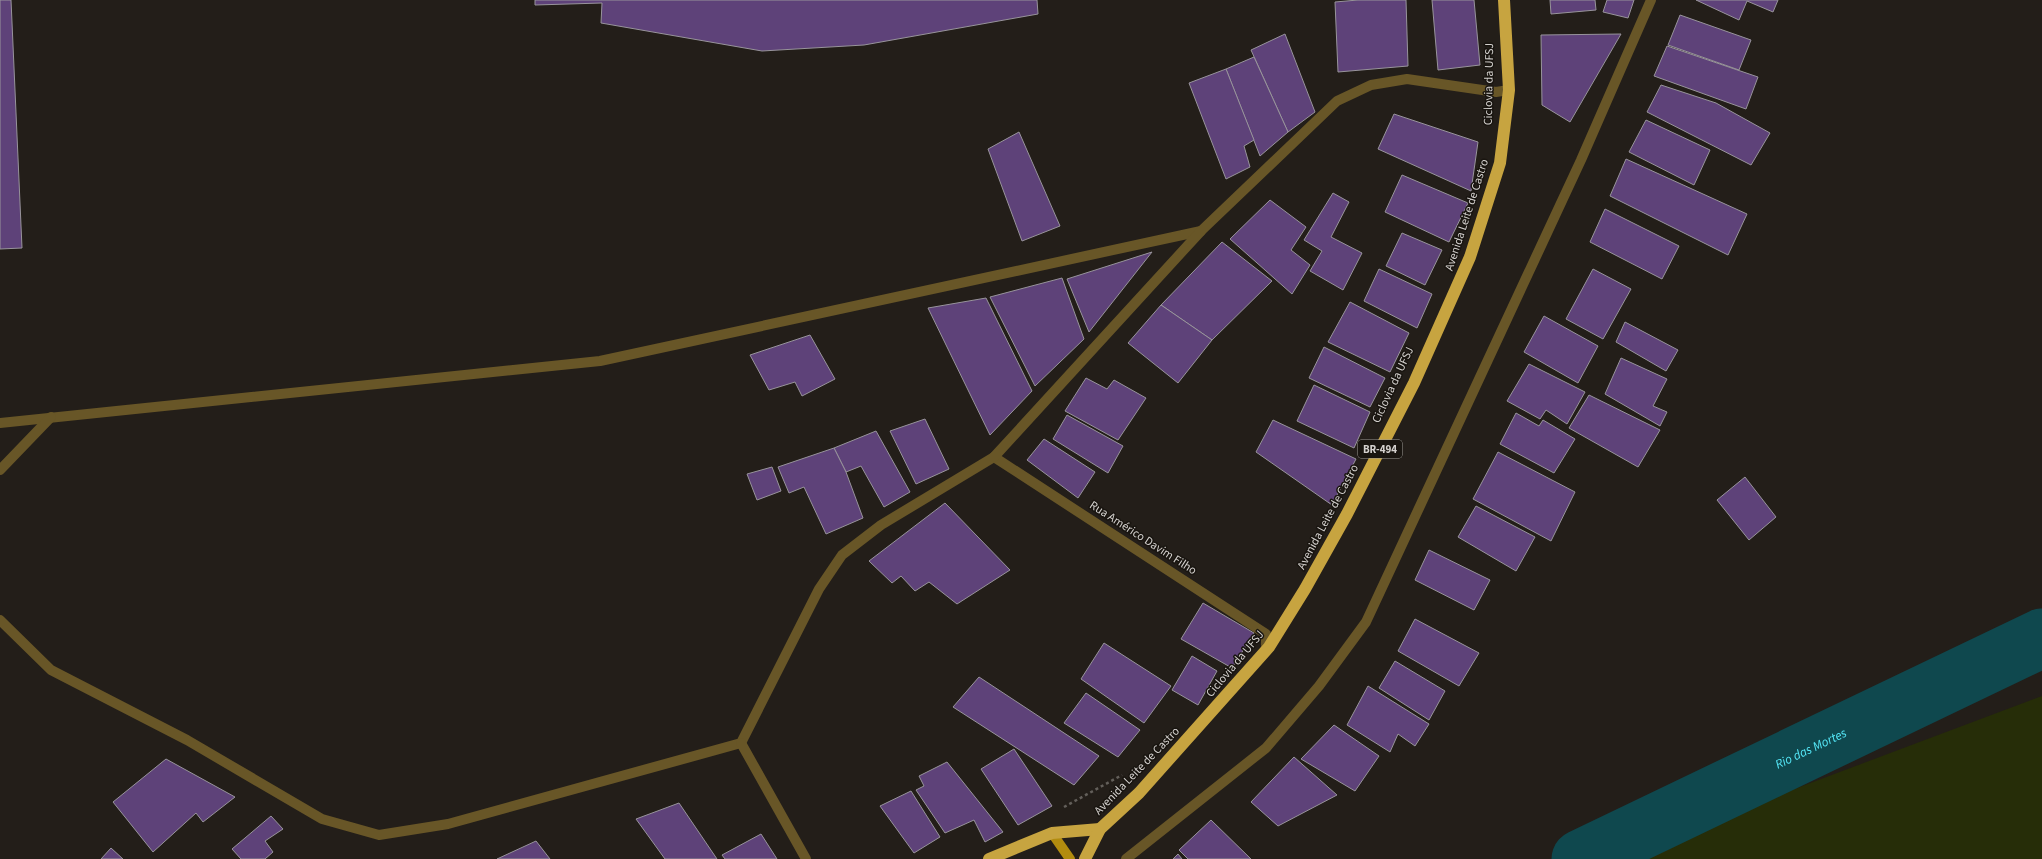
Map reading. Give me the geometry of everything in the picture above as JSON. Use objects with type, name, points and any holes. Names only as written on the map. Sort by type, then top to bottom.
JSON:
[{"type":"highway","name":"Avenida Leite de Castro","points":[[1085,859],[1100,829],[1139,793],[1269,647],[1305,589],[1347,514],[1414,383],[1470,257],[1500,163],[1509,90],[1504,0]]},
{"type":"highway","name":"Avenida Leite de Castro","points":[[989,859],[1052,833],[1100,829]]},
{"type":"main road","points":[[1052,833],[1070,859]]},
{"type":"street","points":[[1126,859],[1266,748],[1320,686],[1366,622],[1578,167],[1651,0]]},
{"type":"street","points":[[0,620],[51,670],[187,740],[322,819],[379,836],[448,824],[741,743],[819,589],[842,555],[881,525],[994,457],[1201,231],[1337,101],[1371,85],[1407,79],[1496,92],[1509,90]]},
{"type":"street","points":[[0,422],[600,361],[1201,231]]},
{"type":"street","points":[[0,470],[51,417]]},
{"type":"street","name":"Rua Américo Davim Filho","points":[[994,457],[1266,634],[1266,645],[1269,647]]},
{"type":"street","points":[[741,743],[806,859]]},
{"type":"green space","points":[[2042,696],[2042,859],[1624,859],[1696,826]]},
{"type":"building","points":[[0,0],[11,0],[22,248],[0,249]]},
{"type":"building","points":[[535,0],[1037,0],[1038,14],[864,45],[762,51],[601,23],[602,3],[535,5]]},
{"type":"building","points":[[1358,0],[1406,0],[1408,66],[1338,72],[1335,2]]},
{"type":"building","points":[[1432,0],[1474,0],[1480,65],[1438,70]]},
{"type":"building","points":[[1550,0],[1595,0],[1596,10],[1551,14]]},
{"type":"building","points":[[1607,0],[1634,0],[1628,18],[1603,12]]},
{"type":"building","points":[[1696,0],[1778,0],[1773,12],[1747,1],[1739,20]]},
{"type":"building","points":[[1680,15],[1751,40],[1739,70],[1668,45]]},
{"type":"building","points":[[1285,34],[1315,112],[1288,132],[1251,50]]},
{"type":"building","points":[[1621,34],[1570,122],[1542,105],[1541,35]]},
{"type":"building","points":[[1667,46],[1758,77],[1746,109],[1654,76]]},
{"type":"building","points":[[1254,57],[1288,132],[1260,156],[1226,69]]},
{"type":"building","points":[[1226,69],[1254,140],[1244,146],[1250,167],[1226,179],[1189,83]]},
{"type":"building","points":[[1661,85],[1716,103],[1770,133],[1751,165],[1647,112]]},
{"type":"building","points":[[1394,114],[1478,142],[1471,191],[1378,149]]},
{"type":"building","points":[[1646,120],[1710,150],[1694,185],[1629,152]]},
{"type":"building","points":[[1019,132],[1060,226],[1022,241],[988,149]]},
{"type":"building","points":[[1626,159],[1747,214],[1728,255],[1610,196]]},
{"type":"building","points":[[1402,175],[1468,203],[1449,242],[1385,212]]},
{"type":"building","points":[[1333,193],[1349,202],[1331,237],[1362,253],[1343,290],[1310,271],[1322,251],[1304,240]]},
{"type":"building","points":[[1270,200],[1306,227],[1291,250],[1310,265],[1292,294],[1230,239]]},
{"type":"building","points":[[1605,209],[1679,246],[1662,279],[1590,242]]},
{"type":"building","points":[[1402,233],[1442,250],[1425,285],[1386,266]]},
{"type":"building","points":[[1222,242],[1272,281],[1212,340],[1161,305]]},
{"type":"building","points":[[1152,252],[1089,332],[1067,279]]},
{"type":"building","points":[[1379,269],[1432,294],[1417,328],[1364,301]]},
{"type":"building","points":[[1593,269],[1631,289],[1603,339],[1566,319]]},
{"type":"building","points":[[1062,278],[1084,339],[1035,386],[990,297]]},
{"type":"building","points":[[986,298],[1032,391],[990,435],[928,308]]},
{"type":"building","points":[[1350,302],[1409,333],[1390,372],[1328,342]]},
{"type":"building","points":[[1161,305],[1212,340],[1178,383],[1128,343]]},
{"type":"building","points":[[1544,316],[1598,346],[1578,383],[1524,352]]},
{"type":"building","points":[[1625,322],[1678,350],[1666,371],[1616,342]]},
{"type":"building","points":[[810,335],[835,379],[802,396],[795,382],[769,390],[750,355]]},
{"type":"building","points":[[1324,347],[1385,378],[1370,407],[1309,378]]},
{"type":"building","points":[[1621,358],[1667,379],[1653,406],[1667,412],[1660,426],[1605,394]]},
{"type":"building","points":[[1529,364],[1585,392],[1567,424],[1546,410],[1540,419],[1507,401]]},
{"type":"building","points":[[1086,378],[1107,389],[1114,380],[1146,398],[1118,440],[1065,411]]},
{"type":"building","points":[[1314,385],[1370,412],[1354,448],[1297,421]]},
{"type":"building","points":[[1589,395],[1660,430],[1638,467],[1569,428]]},
{"type":"building","points":[[1516,413],[1539,426],[1543,420],[1575,439],[1554,473],[1500,444]]},
{"type":"building","points":[[1067,415],[1123,446],[1108,473],[1053,439]]},
{"type":"building","points":[[925,419],[949,469],[916,484],[890,431]]},
{"type":"building","points":[[1273,420],[1356,459],[1332,505],[1256,452]]},
{"type":"building","points":[[876,431],[910,492],[884,507],[861,466],[846,472],[834,448]]},
{"type":"building","points":[[1044,439],[1095,472],[1078,498],[1027,460]]},
{"type":"building","points":[[834,448],[846,472],[863,518],[826,534],[804,487],[789,493],[778,467]]},
{"type":"building","points":[[1498,452],[1575,492],[1551,541],[1473,499]]},
{"type":"building","points":[[772,467],[781,491],[757,500],[747,474]]},
{"type":"building","points":[[1745,477],[1776,517],[1749,540],[1717,500]]},
{"type":"building","points":[[945,503],[1010,570],[957,604],[929,582],[915,591],[901,576],[892,583],[869,561]]},
{"type":"building","points":[[1476,506],[1535,537],[1516,571],[1458,537]]},
{"type":"building","points":[[1429,550],[1490,580],[1474,610],[1415,580]]},
{"type":"building","points":[[1203,603],[1254,633],[1232,668],[1181,639]]},
{"type":"building","points":[[1415,619],[1479,653],[1459,686],[1398,651]]},
{"type":"building","points":[[1104,643],[1171,686],[1144,723],[1081,679]]},
{"type":"building","points":[[1192,656],[1217,671],[1198,705],[1172,690]]},
{"type":"building","points":[[1395,661],[1445,691],[1429,720],[1379,688]]},
{"type":"building","points":[[979,677],[1099,756],[1074,785],[953,707]]},
{"type":"building","points":[[1368,686],[1429,724],[1415,746],[1398,734],[1390,752],[1347,725]]},
{"type":"building","points":[[1086,693],[1140,730],[1118,757],[1064,723]]},
{"type":"building","points":[[1334,725],[1379,756],[1355,791],[1301,759]]},
{"type":"building","points":[[1014,749],[1052,806],[1018,825],[981,769]]},
{"type":"building","points":[[1294,757],[1337,795],[1278,826],[1251,802]]},
{"type":"building","points":[[166,759],[235,797],[203,822],[196,813],[153,852],[113,802]]},
{"type":"building","points":[[947,762],[1003,832],[985,842],[974,820],[945,833],[916,790],[924,786],[919,776]]},
{"type":"building","points":[[911,791],[940,837],[914,853],[880,806]]},
{"type":"building","points":[[679,803],[717,859],[665,859],[636,819]]},
{"type":"building","points":[[271,816],[283,829],[265,841],[273,852],[265,859],[241,859],[232,849]]},
{"type":"building","points":[[1211,820],[1251,859],[1188,859],[1179,850]]},
{"type":"building","points":[[761,834],[777,859],[725,859],[722,855]]},
{"type":"building","points":[[536,841],[550,859],[497,859]]},
{"type":"building","points":[[111,848],[123,859],[101,859]]},
{"type":"building","points":[[1178,854],[1182,859],[1173,859]]},
{"type":"waterway","name":"Rio das Mortes","points":[[1581,859],[2042,638]]}]
